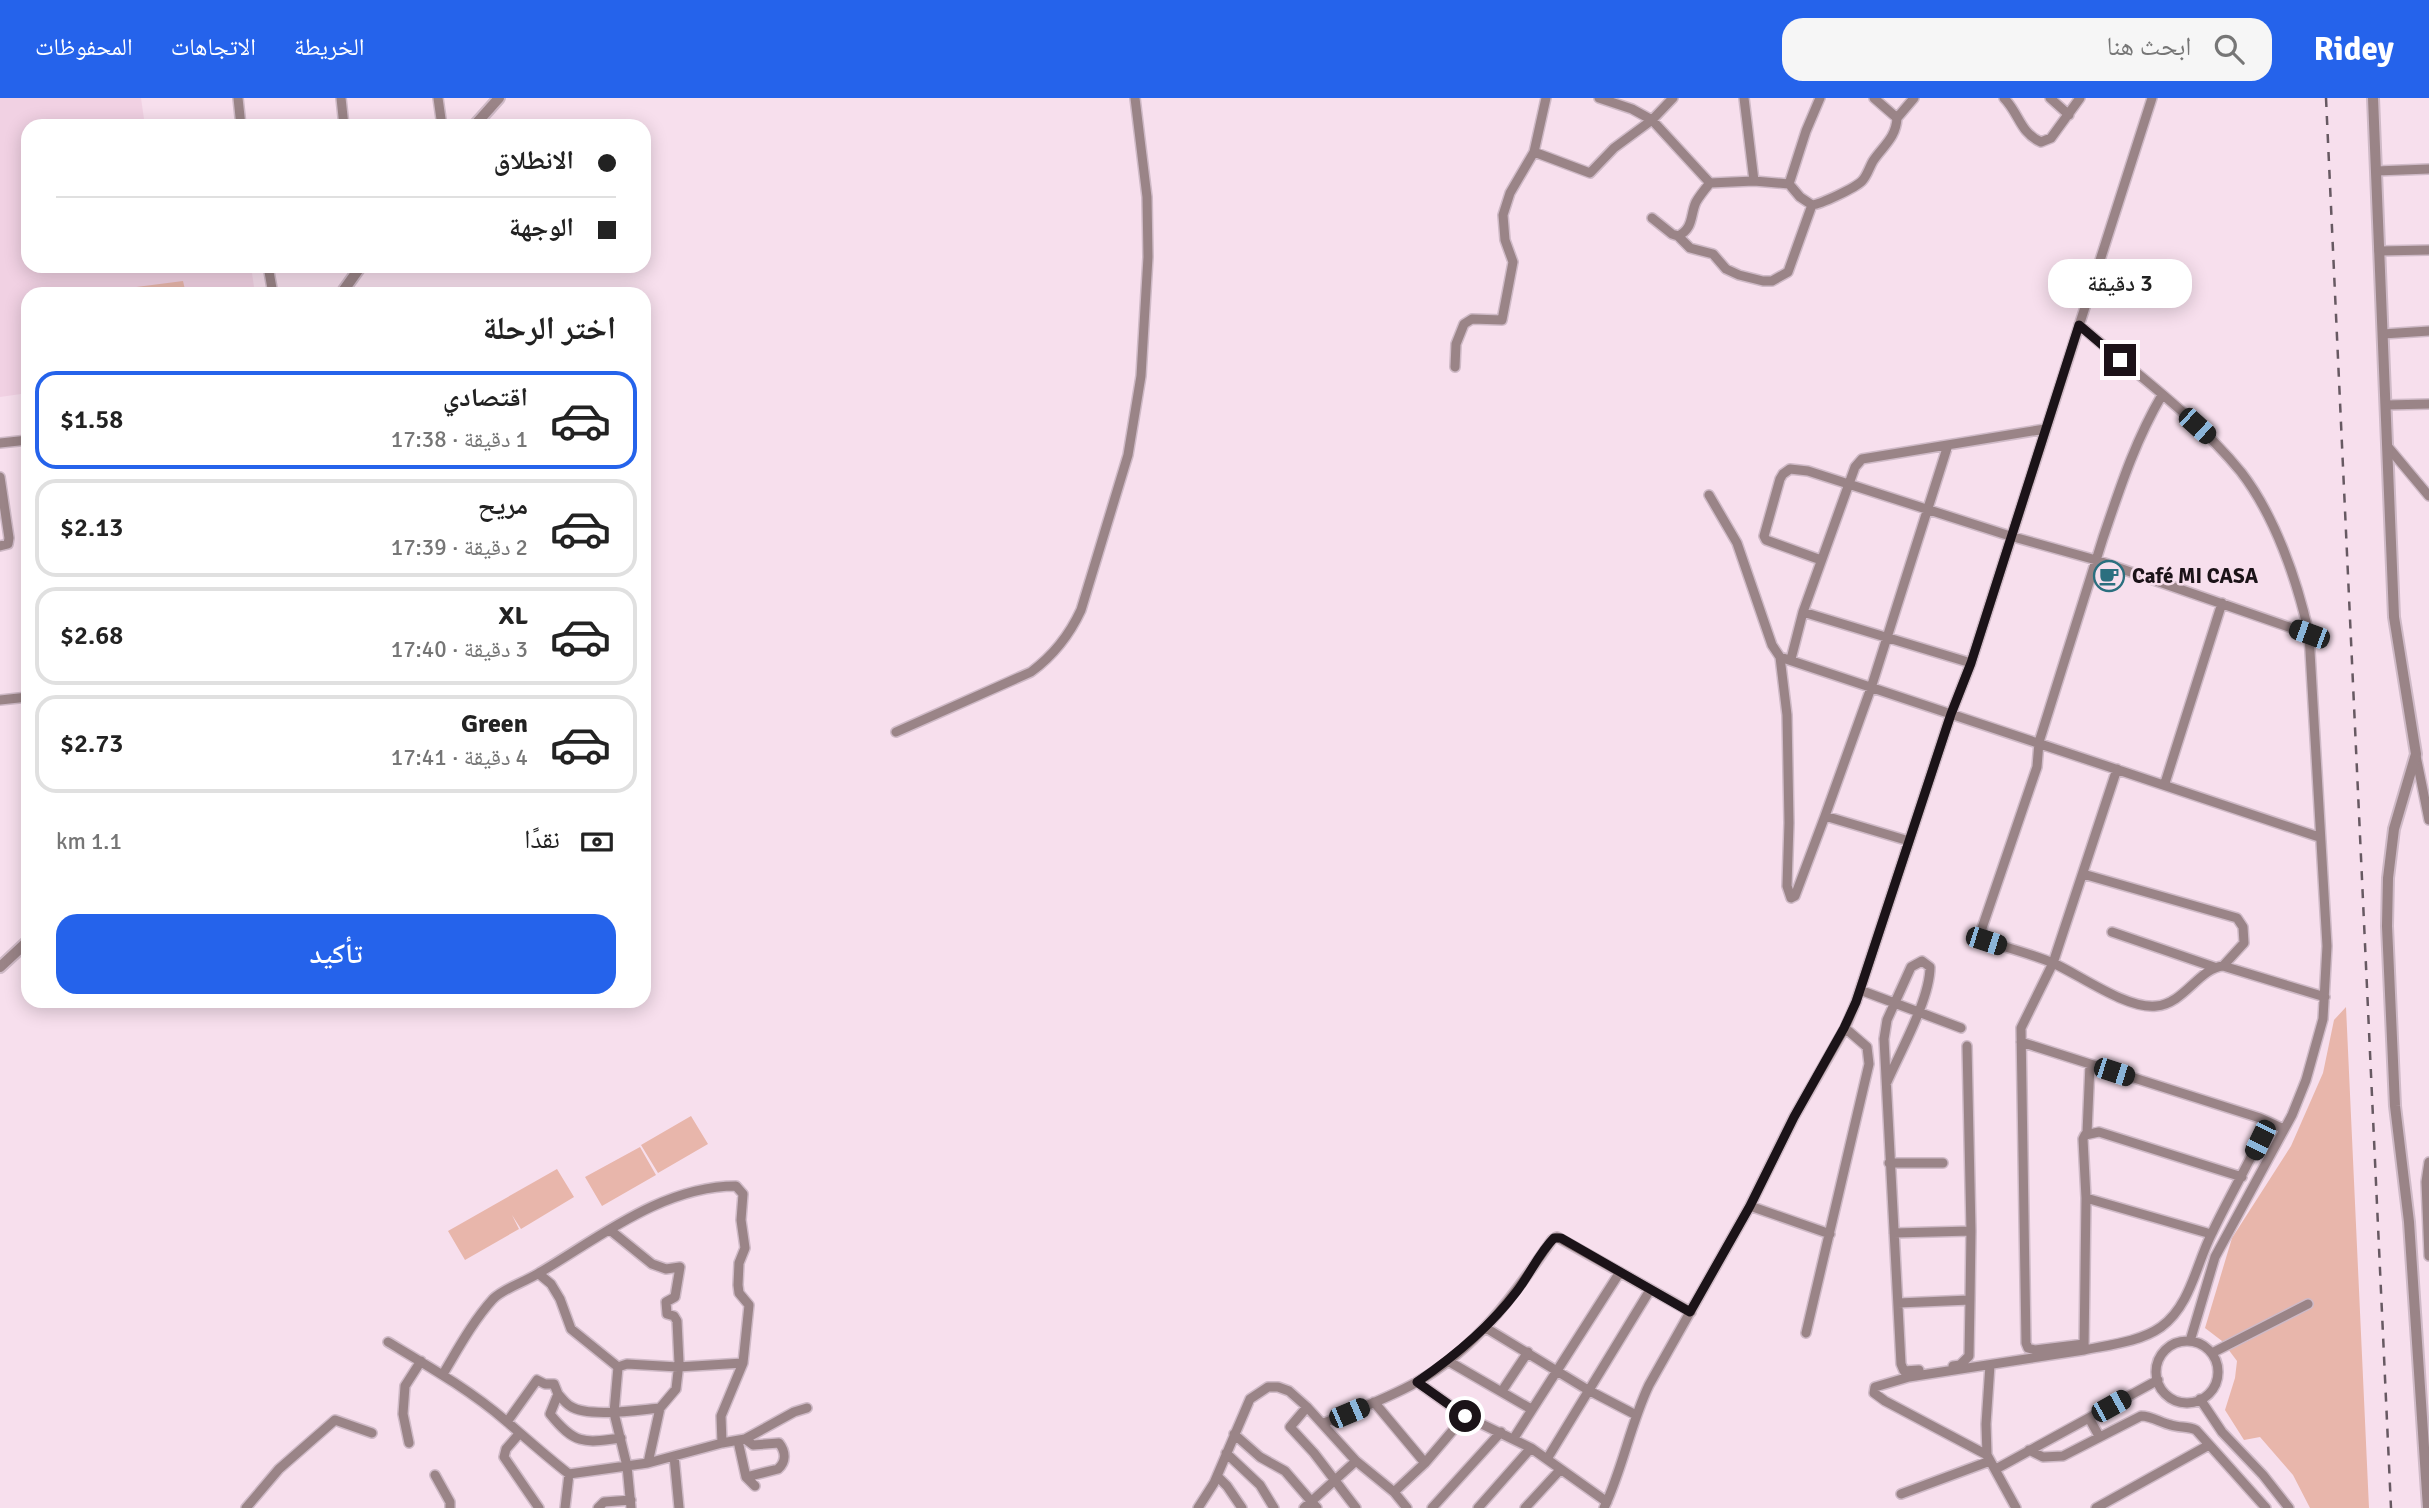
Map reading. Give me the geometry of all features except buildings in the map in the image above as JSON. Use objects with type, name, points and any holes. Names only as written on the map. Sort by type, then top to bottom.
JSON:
[{"type":"street","points":[[238,98],[240,119]]},
{"type":"street","points":[[341,98],[343,119]]},
{"type":"street","points":[[439,98],[441,119]]},
{"type":"street","points":[[480,119],[499,98]]},
{"type":"street","points":[[896,732],[1031,672],[1062,645],[1081,610],[1128,455],[1141,376],[1148,257],[1147,197],[1135,98]]},
{"type":"street","points":[[1455,367],[1456,344],[1464,324],[1472,319],[1502,320],[1513,262],[1505,240],[1503,215],[1510,193],[1534,152],[1546,98]]},
{"type":"street","points":[[1600,98],[1652,120],[1710,183],[1754,181],[1789,184],[1800,197],[1812,205],[1850,190],[1864,179],[1874,160],[1896,132],[1896,118],[1914,98]]},
{"type":"street","points":[[1534,152],[1590,173],[1614,148],[1652,120],[1674,98]]},
{"type":"street","points":[[1744,98],[1754,181]]},
{"type":"street","points":[[1789,184],[1820,98]]},
{"type":"street","points":[[1874,98],[1896,118]]},
{"type":"street","points":[[2004,98],[2013,109],[2020,125],[2041,142],[2051,138],[2080,98]]},
{"type":"street","points":[[2050,98],[2069,114]]},
{"type":"street","points":[[1417,1382],[1465,1416],[1531,1448],[1605,1505],[1649,1385],[1750,1206],[1794,1117],[1844,1028],[1860,990],[1951,714],[1971,663],[2152,98]]},
{"type":"street","points":[[2373,98],[2395,617],[2429,820]]},
{"type":"street","points":[[2376,171],[2429,169]]},
{"type":"street","points":[[1678,236],[1685,232],[1691,223],[1695,204],[1710,183]]},
{"type":"street","points":[[1652,218],[1690,248],[1713,254],[1726,269],[1739,275],[1772,281],[1788,272],[1812,205]]},
{"type":"street","points":[[2379,251],[2429,250]]},
{"type":"street","points":[[2079,325],[2214,442],[2243,475],[2263,508],[2283,550],[2309,634],[2327,946],[2325,997],[2319,1040],[2306,1080],[2284,1129],[2214,1256],[2190,1341]]},
{"type":"street","points":[[2383,334],[2429,331]]},
{"type":"street","points":[[2083,874],[2236,918],[2243,927],[2244,943],[2189,990],[2167,1004],[2156,1006],[2143,1005],[2106,991],[2053,963],[1986,941],[1981,931],[2037,767],[2039,742],[2130,457],[2142,429],[2162,395]]},
{"type":"street","points":[[2386,405],[2429,404]]},
{"type":"street","points":[[1791,659],[1803,612],[1821,560],[1855,467],[1862,459],[2045,429]]},
{"type":"street","points":[[0,443],[21,441]]},
{"type":"street","points":[[1709,495],[1737,543],[1772,645],[1780,657],[1787,716],[1787,886],[1791,898],[1795,897],[1871,688],[1948,445]]},
{"type":"street","points":[[2388,447],[2429,495]]},
{"type":"street","points":[[1821,560],[1766,540],[1763,531],[1780,479],[1783,474],[1793,469],[2096,560],[2309,634]]},
{"type":"street","points":[[0,477],[9,542],[0,546]]},
{"type":"street","points":[[2165,783],[2222,603]]},
{"type":"street","points":[[1803,612],[1971,663]]},
{"type":"street","points":[[1780,657],[2165,783],[2319,837]]},
{"type":"street","points":[[0,700],[21,698]]},
{"type":"street","points":[[2416,754],[2394,829],[2387,917],[2395,1106],[2409,1222],[2428,1508]]},
{"type":"street","points":[[2084,1347],[2035,1350],[2028,1348],[2026,1343],[2021,1028],[2053,963],[2117,769]]},
{"type":"street","points":[[1825,816],[1909,841]]},
{"type":"street","points":[[2112,932],[2325,997]]},
{"type":"street","points":[[0,967],[21,948]]},
{"type":"street","points":[[1886,1082],[1918,1011],[1930,975],[1930,967],[1922,961],[1911,967],[1888,1020],[1884,1039],[1889,1163],[1901,1364],[1902,1370],[1907,1371],[1960,1365],[1969,1356],[1971,1231],[1968,1045]]},
{"type":"street","points":[[1860,990],[1961,1028]]},
{"type":"street","points":[[1806,1333],[1869,1063],[1867,1047],[1844,1028]]},
{"type":"street","points":[[2021,1042],[2284,1129]]},
{"type":"street","points":[[2084,1347],[2086,1198],[2083,1139],[2087,1133],[2090,1064]]},
{"type":"street","points":[[1991,1462],[1885,1401],[1874,1393],[1874,1389],[1878,1384],[1909,1377],[2140,1337],[2161,1327],[2184,1300],[2211,1234],[2268,1122]]},
{"type":"street","points":[[2087,1133],[2099,1132],[2242,1177]]},
{"type":"street","points":[[2429,1162],[2426,1182],[2429,1256]]},
{"type":"street","points":[[1889,1163],[1943,1163]]},
{"type":"street","points":[[443,1374],[461,1343],[495,1297],[539,1274],[610,1230],[675,1196],[718,1186],[736,1186],[743,1194],[741,1220],[746,1248],[739,1263],[738,1285],[739,1293],[749,1305],[743,1363],[721,1416],[722,1443]]},
{"type":"street","points":[[2086,1198],[2211,1234]]},
{"type":"street","points":[[1750,1206],[1830,1234]]},
{"type":"street","points":[[610,1230],[652,1264],[666,1269],[680,1267],[675,1297],[666,1302],[667,1314],[674,1316],[677,1321],[676,1389],[660,1408],[648,1463]]},
{"type":"street","points":[[1894,1233],[1971,1231]]},
{"type":"street","points":[[1324,1423],[1417,1382],[1448,1361],[1486,1328],[1517,1291],[1554,1238],[1561,1238],[1690,1312]]},
{"type":"street","points":[[1514,1438],[1620,1272]]},
{"type":"street","points":[[539,1274],[551,1284],[560,1299],[571,1329],[618,1367]]},
{"type":"street","points":[[1547,1459],[1650,1290]]},
{"type":"street","points":[[1898,1303],[1970,1300]]},
{"type":"street","points":[[2212,1353],[2308,1304]]},
{"type":"street","points":[[1486,1328],[1588,1390],[1636,1415]]},
{"type":"street","points":[[2190,1341],[2200,1344],[2212,1353],[2217,1365],[2217,1379],[2211,1391],[2200,1399],[2189,1402],[2177,1401],[2163,1391],[2158,1380],[2157,1367],[2161,1355],[2177,1343],[2190,1341]]},
{"type":"street","points":[[388,1342],[443,1374],[507,1422],[569,1474],[648,1463],[741,1440],[807,1408]]},
{"type":"street","points":[[1502,1391],[1528,1352]]},
{"type":"street","points":[[1448,1361],[1531,1409]]},
{"type":"street","points":[[409,1443],[403,1414],[405,1386],[421,1362]]},
{"type":"street","points":[[618,1367],[646,1363],[678,1367],[743,1363]]},
{"type":"street","points":[[1990,1365],[1986,1424],[1991,1462],[2016,1508]]},
{"type":"street","points":[[598,1508],[604,1502],[631,1504],[627,1466],[614,1413],[618,1367]]},
{"type":"street","points":[[507,1422],[537,1380],[554,1384],[558,1394],[577,1409],[614,1413],[660,1408]]},
{"type":"street","points":[[1901,1494],[2029,1450],[2158,1380]]},
{"type":"street","points":[[1198,1508],[1217,1476],[1250,1399],[1268,1387],[1289,1391],[1324,1423],[1356,1461],[1394,1492],[1408,1508]]},
{"type":"street","points":[[558,1394],[550,1414],[577,1439],[589,1442],[621,1438]]},
{"type":"street","points":[[2200,1399],[2222,1432],[2289,1508]]},
{"type":"street","points":[[1374,1402],[1424,1463]]},
{"type":"street","points":[[1307,1407],[1290,1427],[1356,1508]]},
{"type":"street","points":[[1394,1492],[1424,1463],[1465,1416]]},
{"type":"street","points":[[2029,1450],[2043,1457],[2057,1457],[2144,1416],[2171,1425],[2192,1428],[2263,1507],[2280,1496]]},
{"type":"street","points":[[2089,1418],[2099,1436]]},
{"type":"street","points":[[246,1508],[279,1469],[335,1420],[372,1433]]},
{"type":"street","points":[[1432,1508],[1501,1432]]},
{"type":"street","points":[[519,1434],[506,1449],[504,1457],[539,1508]]},
{"type":"street","points":[[1234,1434],[1260,1457],[1285,1471],[1315,1505]]},
{"type":"street","points":[[741,1440],[746,1477],[755,1486]]},
{"type":"street","points":[[741,1440],[753,1445],[779,1443],[785,1457],[778,1469],[746,1477]]},
{"type":"street","points":[[2096,1508],[2209,1445]]},
{"type":"street","points":[[1478,1508],[1531,1448]]},
{"type":"street","points":[[1226,1453],[1260,1486],[1274,1508]]},
{"type":"street","points":[[674,1456],[679,1508]]},
{"type":"street","points":[[1304,1508],[1315,1505],[1335,1480],[1356,1461]]},
{"type":"street","points":[[1525,1508],[1560,1470]]},
{"type":"street","points":[[565,1508],[569,1474]]},
{"type":"street","points":[[435,1475],[450,1502],[450,1508]]},
{"type":"street","points":[[1217,1476],[1242,1508]]},
{"type":"street","points":[[1533,1500],[1542,1508]]},
{"type":"shaded area","points":[[0,98],[141,98],[144,119],[21,119],[21,273],[252,273],[254,287],[21,287],[21,394],[0,397]]},
{"type":"shaded area","points":[[183,281],[184,287],[136,287]]},
{"type":"shaded area","points":[[2346,1007],[2369,1508],[2310,1508],[2293,1475],[2260,1437],[2244,1440],[2225,1410],[2235,1378],[2237,1361],[2222,1341],[2205,1328],[2232,1238],[2291,1146],[2323,1073],[2334,1020]]},
{"type":"shaded area","points":[[691,1116],[708,1144],[658,1173],[641,1145]]},
{"type":"shaded area","points":[[640,1147],[656,1175],[602,1206],[585,1177]]},
{"type":"shaded area","points":[[557,1169],[574,1197],[521,1229],[512,1215],[519,1229],[465,1260],[448,1231]]},
{"type":"railway","points":[[2326,98],[2391,1508]]},
{"type":"place","name":"Café MI CASA","points":[[2109,576]]},
{"type":"route","points":[[1465,1416],[1417,1382],[1448,1361],[1486,1328],[1517,1291],[1554,1238],[1561,1238],[1690,1312],[1750,1206],[1856,1002],[1951,714],[1971,663],[2079,325],[2120,360]]}]
